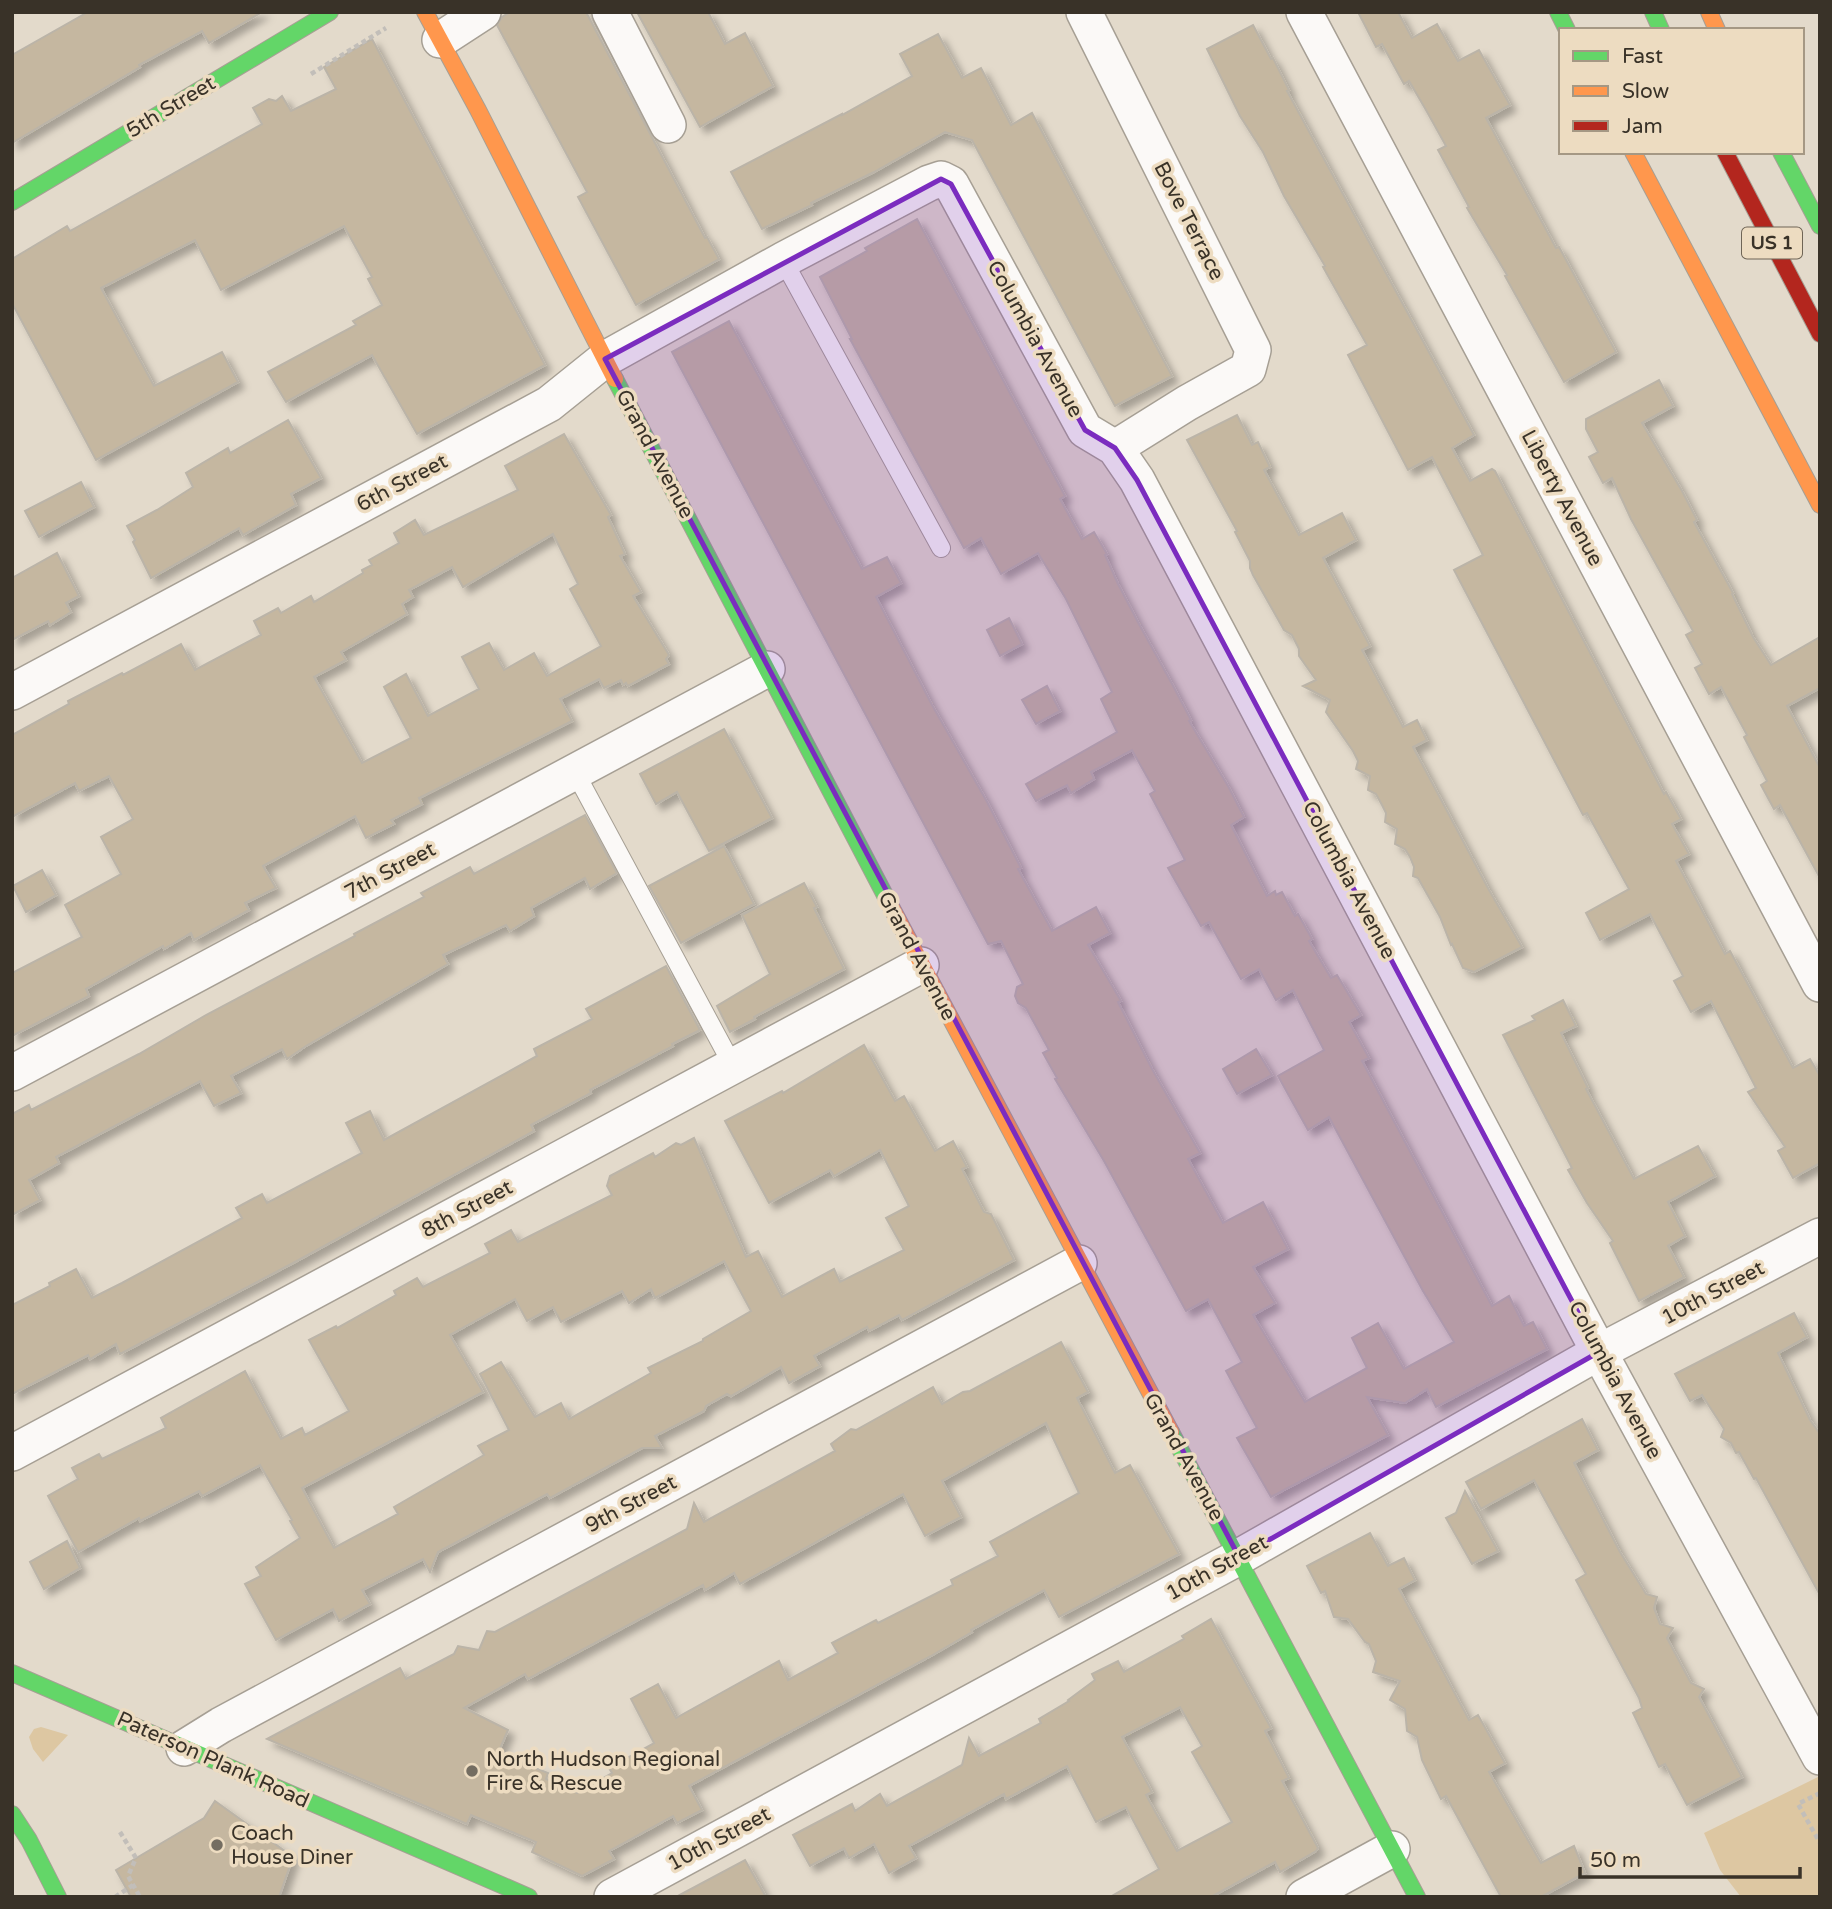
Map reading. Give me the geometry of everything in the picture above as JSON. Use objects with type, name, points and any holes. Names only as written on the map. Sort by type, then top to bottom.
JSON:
[{"type":"main road","name":"5th Street","points":[[12,202],[330,12]]},
{"type":"main road","points":[[1558,12],[1566,28]]},
{"type":"main road","points":[[1653,12],[1660,28]]},
{"type":"main road","points":[[1709,12],[1716,28]]},
{"type":"main road","name":"Grand Avenue","points":[[432,26],[491,133],[605,359],[921,965],[1239,1557],[1417,1897]]},
{"type":"main road","points":[[1634,154],[1820,505]]},
{"type":"main road","name":"US 1","points":[[1726,154],[1820,334]]},
{"type":"main road","name":"US 1","points":[[1782,154],[1820,226]]},
{"type":"main road","name":"Paterson Plank Road","points":[[12,1673],[529,1897]]},
{"type":"main road","points":[[12,1814],[29,1840],[58,1897]]},
{"type":"street","points":[[432,26],[483,12]]},
{"type":"street","points":[[610,12],[668,125]]},
{"type":"street","name":"Bove Terrace","points":[[1084,12],[1253,350],[1248,369],[1187,402],[1115,448]]},
{"type":"street","name":"Liberty Avenue","points":[[1304,12],[1820,984]]},
{"type":"street","name":"Columbia Avenue","points":[[783,260],[929,183],[941,179],[951,184],[1084,430],[1115,448],[1137,480],[1599,1353],[1820,1757]]},
{"type":"street","name":"6th Street","points":[[12,692],[549,404],[605,359],[783,260]]},
{"type":"street","name":"7th Street","points":[[12,1073],[767,669]]},
{"type":"street","name":"8th Street","points":[[12,1453],[921,965]]},
{"type":"street","name":"10th Street","points":[[612,1897],[1239,1557],[1599,1353],[1820,1236]]},
{"type":"street","name":"9th Street","points":[[184,1748],[221,1725],[1079,1263]]},
{"type":"street","points":[[1304,1897],[1392,1849]]},
{"type":"lane","points":[[783,260],[942,548]]},
{"type":"lane","points":[[575,772],[733,1066]]},
{"type":"path","points":[[311,74],[386,28]]},
{"type":"path","points":[[1820,1793],[1798,1804],[1820,1843]]},
{"type":"path","points":[[120,1832],[136,1858],[128,1876],[140,1897]]},
{"type":"path","points":[[115,1897],[133,1885]]},
{"type":"highlighted area","points":[[941,179],[951,184],[1085,430],[1115,448],[1137,480],[1599,1352],[1239,1557],[605,359],[929,183]]},
{"type":"shaded area","points":[[41,1727],[68,1735],[43,1762],[33,1749],[29,1737],[34,1729]]},
{"type":"shaded area","points":[[1820,1776],[1820,1897],[1741,1897],[1720,1870],[1704,1833]]},
{"type":"building","points":[[88,12],[262,12],[209,43],[202,31],[139,65],[140,67],[12,143],[12,55]]},
{"type":"building","points":[[510,12],[586,12],[705,238],[707,237],[719,259],[636,305],[578,197],[587,192],[497,25],[502,17]]},
{"type":"building","points":[[637,12],[708,12],[725,44],[745,33],[773,86],[700,127]]},
{"type":"building","points":[[1358,12],[1398,12],[1412,38],[1437,24],[1458,61],[1479,50],[1510,105],[1486,118],[1616,352],[1564,382],[1505,276],[1507,275],[1467,208],[1469,207],[1438,150],[1446,146],[1426,110],[1409,81],[1404,84],[1382,44],[1376,47]]},
{"type":"building","points":[[1253,25],[1474,435],[1452,448],[1470,481],[1492,469],[1495,471],[1664,794],[1666,792],[1681,819],[1672,824],[1689,854],[1676,861],[1725,954],[1730,951],[1793,1068],[1810,1059],[1820,1076],[1820,1163],[1793,1178],[1778,1151],[1785,1147],[1748,1092],[1756,1088],[1711,1001],[1691,1012],[1674,981],[1683,976],[1650,914],[1600,940],[1586,913],[1629,889],[1587,813],[1583,815],[1454,570],[1483,555],[1432,457],[1408,470],[1348,355],[1367,345],[1284,196],[1263,152],[1240,116],[1207,49]]},
{"type":"building","points":[[938,34],[962,78],[981,68],[1011,125],[1032,113],[1172,376],[1115,406],[972,140],[945,132],[874,172],[811,203],[812,205],[762,229],[731,172],[912,76],[900,54]]},
{"type":"building","points":[[372,39],[545,365],[417,434],[372,355],[286,402],[268,372],[356,325],[353,321],[382,305],[368,279],[372,277],[344,226],[221,290],[195,240],[101,288],[154,386],[222,352],[238,382],[96,460],[12,303],[12,259],[67,226],[70,231],[262,124],[253,108],[269,99],[276,101],[282,96],[291,111],[336,89],[324,67]]},
{"type":"building","points":[[917,219],[1065,496],[1060,499],[1082,539],[1094,532],[1107,554],[1105,555],[1118,584],[1191,720],[1189,721],[1228,786],[1244,817],[1231,825],[1267,896],[1275,891],[1276,895],[1282,892],[1295,916],[1298,914],[1312,939],[1309,941],[1331,978],[1337,975],[1361,1015],[1349,1022],[1369,1058],[1362,1061],[1492,1306],[1509,1296],[1524,1326],[1533,1322],[1547,1349],[1436,1407],[1427,1389],[1405,1403],[1367,1397],[1388,1435],[1271,1497],[1237,1438],[1257,1428],[1226,1371],[1242,1362],[1208,1299],[1186,1311],[1104,1161],[1055,1079],[1057,1078],[1043,1053],[1049,1050],[1026,1008],[1018,1003],[1015,996],[1017,987],[1023,984],[1001,941],[988,944],[672,352],[729,321],[862,569],[887,557],[901,583],[876,597],[932,705],[986,800],[1021,868],[1018,869],[1052,931],[1096,907],[1110,933],[1088,945],[1121,1001],[1118,1002],[1152,1069],[1200,1153],[1188,1159],[1223,1223],[1263,1202],[1288,1249],[1253,1267],[1275,1303],[1253,1315],[1305,1402],[1367,1368],[1352,1338],[1378,1323],[1404,1369],[1454,1342],[1423,1291],[1329,1117],[1308,1130],[1278,1076],[1324,1050],[1293,990],[1276,1000],[1259,969],[1241,979],[1209,922],[1201,926],[1168,868],[1185,860],[1150,794],[1155,791],[1132,750],[1091,772],[1094,779],[1071,793],[1067,785],[1036,801],[1026,784],[1117,732],[1101,699],[1112,692],[1066,599],[1038,553],[1001,574],[981,538],[964,548],[850,339],[820,277]]},
{"type":"building","points":[[1659,380],[1673,406],[1642,423],[1682,491],[1697,520],[1694,522],[1733,593],[1753,637],[1771,665],[1820,637],[1820,688],[1787,706],[1820,768],[1820,878],[1780,805],[1774,809],[1761,785],[1767,781],[1744,737],[1747,735],[1721,687],[1709,694],[1695,668],[1702,664],[1686,635],[1693,631],[1631,519],[1612,478],[1603,483],[1589,457],[1598,452],[1586,429],[1586,419]]},
{"type":"building","points":[[1237,415],[1252,445],[1258,442],[1270,467],[1264,470],[1299,535],[1342,513],[1356,540],[1323,558],[1370,646],[1362,650],[1403,727],[1417,720],[1427,740],[1413,747],[1522,947],[1474,972],[1463,968],[1440,917],[1418,878],[1413,876],[1414,867],[1410,857],[1405,849],[1395,844],[1397,829],[1385,822],[1386,813],[1382,805],[1376,794],[1368,790],[1370,776],[1356,769],[1358,761],[1353,751],[1326,712],[1330,700],[1303,686],[1316,680],[1299,656],[1299,649],[1292,635],[1284,630],[1253,575],[1250,561],[1235,532],[1237,531],[1187,440]]},
{"type":"building","points":[[288,420],[321,478],[291,494],[296,505],[243,535],[239,528],[151,578],[127,526],[193,487],[186,473],[228,448],[230,453]]},
{"type":"building","points":[[564,434],[611,515],[608,517],[625,554],[620,556],[641,592],[633,596],[669,655],[666,659],[669,664],[628,686],[626,683],[623,685],[621,680],[604,688],[599,679],[560,699],[572,721],[419,798],[422,804],[391,820],[394,824],[366,838],[355,816],[263,866],[276,888],[245,903],[249,910],[194,940],[191,933],[164,949],[163,946],[86,989],[89,996],[12,1036],[12,973],[82,937],[65,905],[121,874],[101,837],[133,819],[109,776],[79,791],[75,783],[12,817],[12,735],[69,704],[68,701],[181,644],[195,670],[261,635],[254,621],[278,608],[281,613],[311,596],[314,602],[363,573],[362,570],[372,565],[369,560],[399,543],[394,533],[415,520],[424,535],[518,490],[505,466]],"holes":[[[553,534],[578,584],[570,589],[601,646],[547,676],[534,653],[504,670],[489,643],[462,657],[479,689],[428,716],[406,674],[384,687],[411,738],[362,763],[314,677],[346,660],[341,652],[407,614],[402,604],[413,597],[409,590],[452,567],[463,587]]]},
{"type":"building","points":[[81,482],[94,507],[39,537],[25,511]]},
{"type":"building","points":[[57,553],[79,596],[66,603],[71,612],[50,625],[48,621],[12,640],[12,578]]},
{"type":"building","points":[[1009,618],[1022,644],[1000,656],[987,630]]},
{"type":"building","points":[[1047,686],[1060,711],[1036,724],[1022,700]]},
{"type":"building","points":[[724,729],[772,818],[709,851],[677,792],[656,804],[640,774]]},
{"type":"building","points":[[585,815],[617,873],[590,889],[585,878],[531,908],[534,916],[510,931],[506,925],[443,955],[448,964],[287,1059],[282,1049],[231,1076],[241,1093],[214,1106],[200,1081],[56,1157],[59,1163],[29,1180],[40,1200],[12,1215],[12,1114],[29,1105],[31,1110],[139,1054],[206,1015],[355,936],[354,934],[424,897],[421,893],[470,867],[474,874]]},
{"type":"building","points":[[724,846],[754,904],[681,943],[649,886]]},
{"type":"building","points":[[42,870],[56,895],[26,912],[13,886]]},
{"type":"building","points":[[804,883],[844,969],[730,1032],[717,1006],[770,974],[742,915]]},
{"type":"building","points":[[666,966],[700,1030],[531,1125],[534,1131],[295,1262],[120,1354],[116,1344],[90,1359],[88,1355],[12,1394],[12,1305],[76,1269],[92,1298],[122,1283],[242,1218],[236,1208],[262,1194],[267,1203],[362,1153],[346,1123],[370,1111],[384,1140],[537,1056],[534,1049],[592,1019],[586,1009]]},
{"type":"building","points":[[1563,1000],[1576,1026],[1561,1033],[1588,1088],[1586,1089],[1634,1179],[1698,1146],[1715,1176],[1668,1202],[1685,1236],[1668,1246],[1684,1277],[1639,1301],[1610,1243],[1613,1241],[1568,1170],[1572,1168],[1503,1035],[1535,1020],[1532,1016]]},
{"type":"building","points":[[864,1045],[895,1101],[904,1096],[935,1151],[953,1141],[967,1167],[962,1169],[984,1212],[991,1214],[1014,1260],[902,1320],[899,1315],[869,1331],[867,1327],[814,1356],[820,1366],[789,1383],[781,1367],[731,1396],[727,1394],[706,1406],[704,1411],[655,1436],[662,1448],[642,1448],[550,1498],[547,1494],[438,1552],[430,1572],[423,1559],[362,1590],[370,1604],[339,1621],[333,1609],[276,1640],[245,1584],[261,1576],[256,1567],[300,1538],[260,1465],[202,1496],[199,1491],[140,1521],[139,1518],[78,1552],[48,1496],[78,1479],[72,1468],[99,1454],[102,1459],[166,1428],[161,1418],[245,1371],[281,1439],[302,1428],[305,1435],[349,1411],[309,1340],[336,1326],[337,1328],[396,1295],[394,1291],[417,1278],[423,1287],[490,1253],[485,1244],[511,1230],[518,1242],[612,1195],[607,1186],[610,1176],[653,1153],[655,1157],[676,1143],[681,1145],[694,1138],[746,1257],[758,1251],[782,1297],[834,1269],[840,1282],[904,1250],[886,1218],[909,1206],[880,1150],[834,1176],[830,1170],[769,1203],[725,1121],[782,1091],[783,1093]],"holes":[[[724,1261],[751,1311],[703,1341],[648,1368],[651,1373],[569,1419],[561,1403],[535,1417],[501,1362],[480,1374],[509,1430],[478,1446],[484,1455],[394,1507],[398,1514],[334,1548],[302,1488],[483,1392],[450,1335],[515,1299],[527,1321],[553,1307],[561,1322],[622,1291],[629,1303],[651,1289],[655,1298]]]},
{"type":"building","points":[[1256,1049],[1272,1075],[1237,1094],[1223,1069]]},
{"type":"building","points":[[1794,1313],[1807,1337],[1778,1353],[1810,1420],[1820,1434],[1820,1595],[1756,1478],[1754,1479],[1739,1452],[1736,1453],[1731,1443],[1721,1437],[1724,1429],[1702,1395],[1690,1401],[1675,1374]]},
{"type":"building","points":[[1061,1342],[1088,1392],[1077,1398],[1115,1473],[1130,1465],[1179,1554],[1059,1617],[1044,1590],[971,1630],[972,1632],[931,1656],[689,1786],[702,1810],[677,1823],[673,1816],[609,1851],[614,1859],[582,1876],[532,1852],[536,1842],[471,1815],[467,1824],[267,1739],[400,1668],[406,1679],[454,1654],[458,1646],[479,1650],[487,1631],[495,1632],[687,1529],[694,1503],[704,1522],[835,1451],[831,1444],[851,1429],[856,1430],[933,1387],[942,1404]],"holes":[[[1046,1423],[1079,1493],[990,1542],[998,1556],[951,1580],[953,1585],[832,1643],[838,1653],[788,1680],[779,1661],[676,1718],[658,1684],[631,1699],[654,1743],[609,1768],[612,1773],[577,1793],[546,1779],[548,1773],[498,1753],[508,1730],[464,1708],[525,1674],[528,1679],[703,1585],[705,1590],[734,1573],[740,1584],[903,1494],[925,1536],[961,1517],[942,1481]]]},
{"type":"building","points":[[1582,1419],[1598,1450],[1574,1463],[1620,1552],[1646,1594],[1657,1597],[1654,1608],[1660,1624],[1673,1628],[1667,1638],[1691,1683],[1704,1689],[1699,1697],[1742,1777],[1687,1805],[1665,1764],[1659,1767],[1633,1713],[1642,1708],[1639,1698],[1576,1580],[1586,1574],[1534,1480],[1481,1509],[1466,1482]]},
{"type":"building","points":[[1465,1491],[1498,1551],[1472,1564],[1446,1518],[1456,1513]]},
{"type":"building","points":[[1370,1533],[1388,1566],[1404,1558],[1415,1580],[1399,1589],[1469,1720],[1478,1715],[1505,1763],[1489,1772],[1541,1863],[1574,1846],[1585,1873],[1541,1897],[1501,1897],[1446,1796],[1441,1799],[1422,1760],[1417,1737],[1407,1731],[1405,1709],[1390,1700],[1400,1681],[1373,1672],[1376,1661],[1369,1644],[1348,1619],[1334,1617],[1325,1591],[1321,1593],[1307,1566]]},
{"type":"building","points":[[67,1541],[80,1568],[44,1589],[30,1562]]},
{"type":"building","points":[[1211,1619],[1271,1728],[1265,1731],[1289,1778],[1282,1781],[1318,1848],[1316,1851],[1280,1872],[1275,1862],[1211,1897],[1110,1897],[1159,1869],[1126,1807],[1096,1822],[1067,1766],[1006,1799],[1004,1794],[909,1846],[916,1858],[889,1873],[874,1844],[849,1858],[844,1848],[810,1866],[793,1835],[852,1804],[855,1811],[880,1794],[887,1806],[962,1765],[969,1738],[979,1756],[1041,1723],[1039,1719],[1069,1701],[1095,1680],[1092,1674],[1118,1661],[1124,1672],[1184,1639],[1182,1636]],"holes":[[[1180,1707],[1202,1746],[1192,1752],[1232,1822],[1177,1851],[1146,1795],[1152,1792],[1122,1737]]]},
{"type":"building","name":"Coach House Diner","points":[[215,1801],[293,1857],[279,1897],[131,1897],[116,1870],[204,1818]]},
{"type":"building","points":[[745,1860],[766,1897],[676,1897]]},
{"type":"traffic: fast","points":[[12,202],[330,12]]},
{"type":"traffic: fast","points":[[1558,12],[1566,28]]},
{"type":"traffic: fast","points":[[1653,12],[1660,28]]},
{"type":"traffic: fast","points":[[1782,154],[1820,226]]},
{"type":"traffic: fast","points":[[615,379],[888,901]]},
{"type":"traffic: fast","points":[[1171,1432],[1417,1897]]},
{"type":"traffic: fast","points":[[12,1673],[529,1897]]},
{"type":"traffic: fast","points":[[12,1814],[29,1840],[58,1897]]},
{"type":"traffic: slow","points":[[425,12],[615,379]]},
{"type":"traffic: slow","points":[[1709,12],[1716,28]]},
{"type":"traffic: slow","points":[[1634,154],[1820,505]]},
{"type":"traffic: slow","points":[[888,901],[1171,1432]]},
{"type":"traffic: jam","points":[[1726,154],[1820,334]]},
{"type":"place","name":"North Hudson Regional Fire & Rescue","points":[[472,1771]]},
{"type":"place","name":"Coach House Diner","points":[[217,1845]]}]
